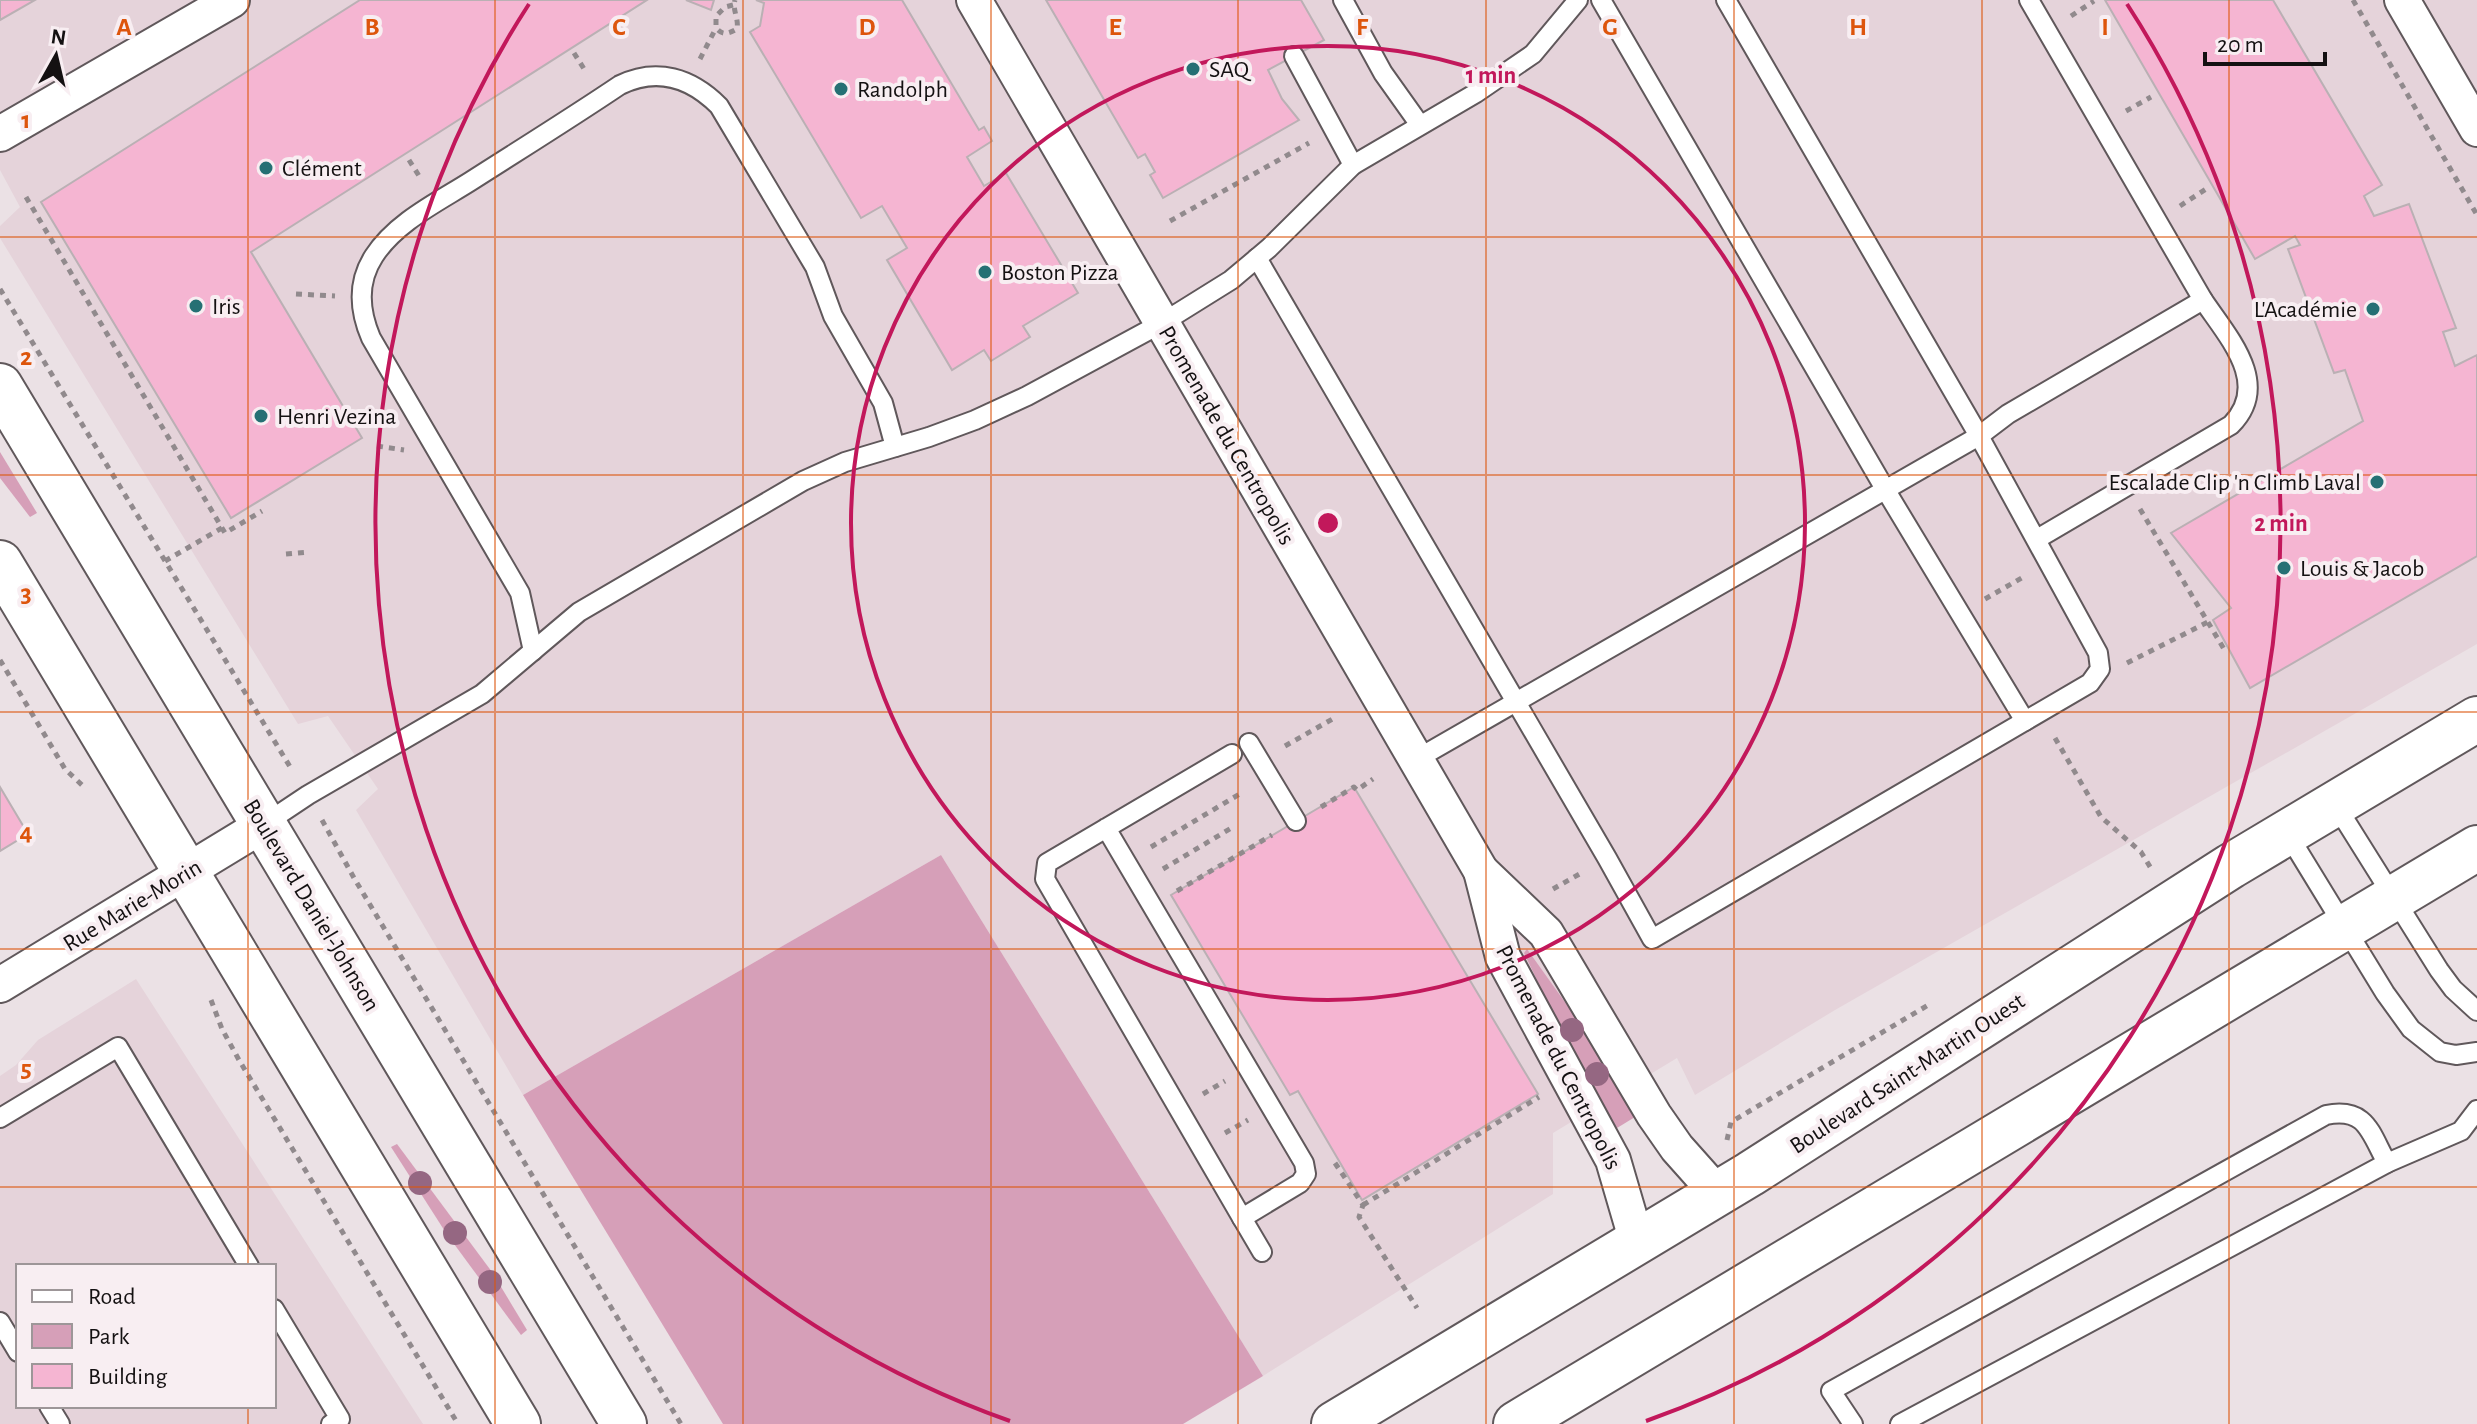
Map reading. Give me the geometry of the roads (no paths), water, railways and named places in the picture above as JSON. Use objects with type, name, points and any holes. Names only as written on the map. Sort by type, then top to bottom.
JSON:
[{"type":"main road","name":"Boulevard Daniel-Johnson","points":[[0,386],[624,1424]]},
{"type":"main road","points":[[0,563],[518,1424]]},
{"type":"main road","name":"Boulevard Saint-Martin Ouest","points":[[1334,1424],[1718,1194],[2093,953],[2477,719]]},
{"type":"main road","points":[[1516,1424],[2477,848]]},
{"type":"street","points":[[0,134],[232,0]]},
{"type":"street","name":"Promenade du Centropolis","points":[[974,0],[1481,871],[1546,933],[1654,1115],[1677,1148],[1718,1194]]},
{"type":"street","points":[[2402,0],[2477,129]]},
{"type":"street","name":"Rue Marie-Morin","points":[[0,985],[263,825]]},
{"type":"street","name":"Promenade du Centropolis","points":[[1481,871],[1503,957],[1613,1160],[1637,1242]]},
{"type":"lane","points":[[1343,0],[1383,73],[1420,125]]},
{"type":"lane","points":[[263,825],[308,795],[482,694],[579,612],[803,481],[845,462],[949,430],[1027,396],[1162,323],[1231,280],[1353,165],[1507,74],[1533,54],[1578,0]]},
{"type":"lane","points":[[1601,0],[1885,489],[2025,721]]},
{"type":"lane","points":[[1257,258],[1652,939],[2090,683],[2100,669],[2098,653],[2037,539],[1726,0]]},
{"type":"lane","points":[[2029,0],[2203,300],[2233,345],[2248,379],[2246,407],[2231,425],[2037,539]]},
{"type":"lane","points":[[1294,56],[1353,165]]},
{"type":"lane","points":[[533,651],[520,593],[371,338],[360,297],[374,255],[404,224],[620,85],[645,77],[670,77],[688,81],[700,88],[719,106],[815,267],[833,316],[883,403],[895,447]]},
{"type":"lane","points":[[1415,760],[1979,436],[2008,414],[2203,300]]},
{"type":"lane","points":[[1249,743],[1296,821]]},
{"type":"lane","points":[[1232,754],[1047,863],[1045,879],[1262,1252]]},
{"type":"lane","points":[[2335,804],[2453,989],[2477,1011]]},
{"type":"lane","points":[[1106,828],[1304,1163],[1306,1174],[1300,1183],[1242,1218]]},
{"type":"lane","points":[[2287,833],[2385,993],[2411,1029],[2440,1052],[2470,1055],[2477,1052]]},
{"type":"lane","points":[[0,1118],[118,1047],[248,1264]]},
{"type":"lane","points":[[1900,1424],[2387,1163],[2461,1131],[2477,1110]]},
{"type":"lane","points":[[1853,1424],[1831,1391],[2316,1120],[2342,1112],[2355,1115],[2364,1122],[2387,1163]]},
{"type":"lane","points":[[276,1312],[340,1419],[331,1424]]},
{"type":"lane","points":[[0,1322],[16,1349]]},
{"type":"place","name":"SAQ","points":[[1193,69]]},
{"type":"place","name":"Randolph","points":[[841,89]]},
{"type":"place","name":"Clément","points":[[266,168]]},
{"type":"place","name":"Boston Pizza","points":[[985,272]]},
{"type":"place","name":"Iris","points":[[196,306]]},
{"type":"place","name":"L'Académie","points":[[2373,309]]},
{"type":"place","name":"Henri Vezina","points":[[261,416]]},
{"type":"place","name":"Escalade Clip 'n Climb Laval","points":[[2377,482]]},
{"type":"place","name":"Louis & Jacob","points":[[2284,568]]}]
